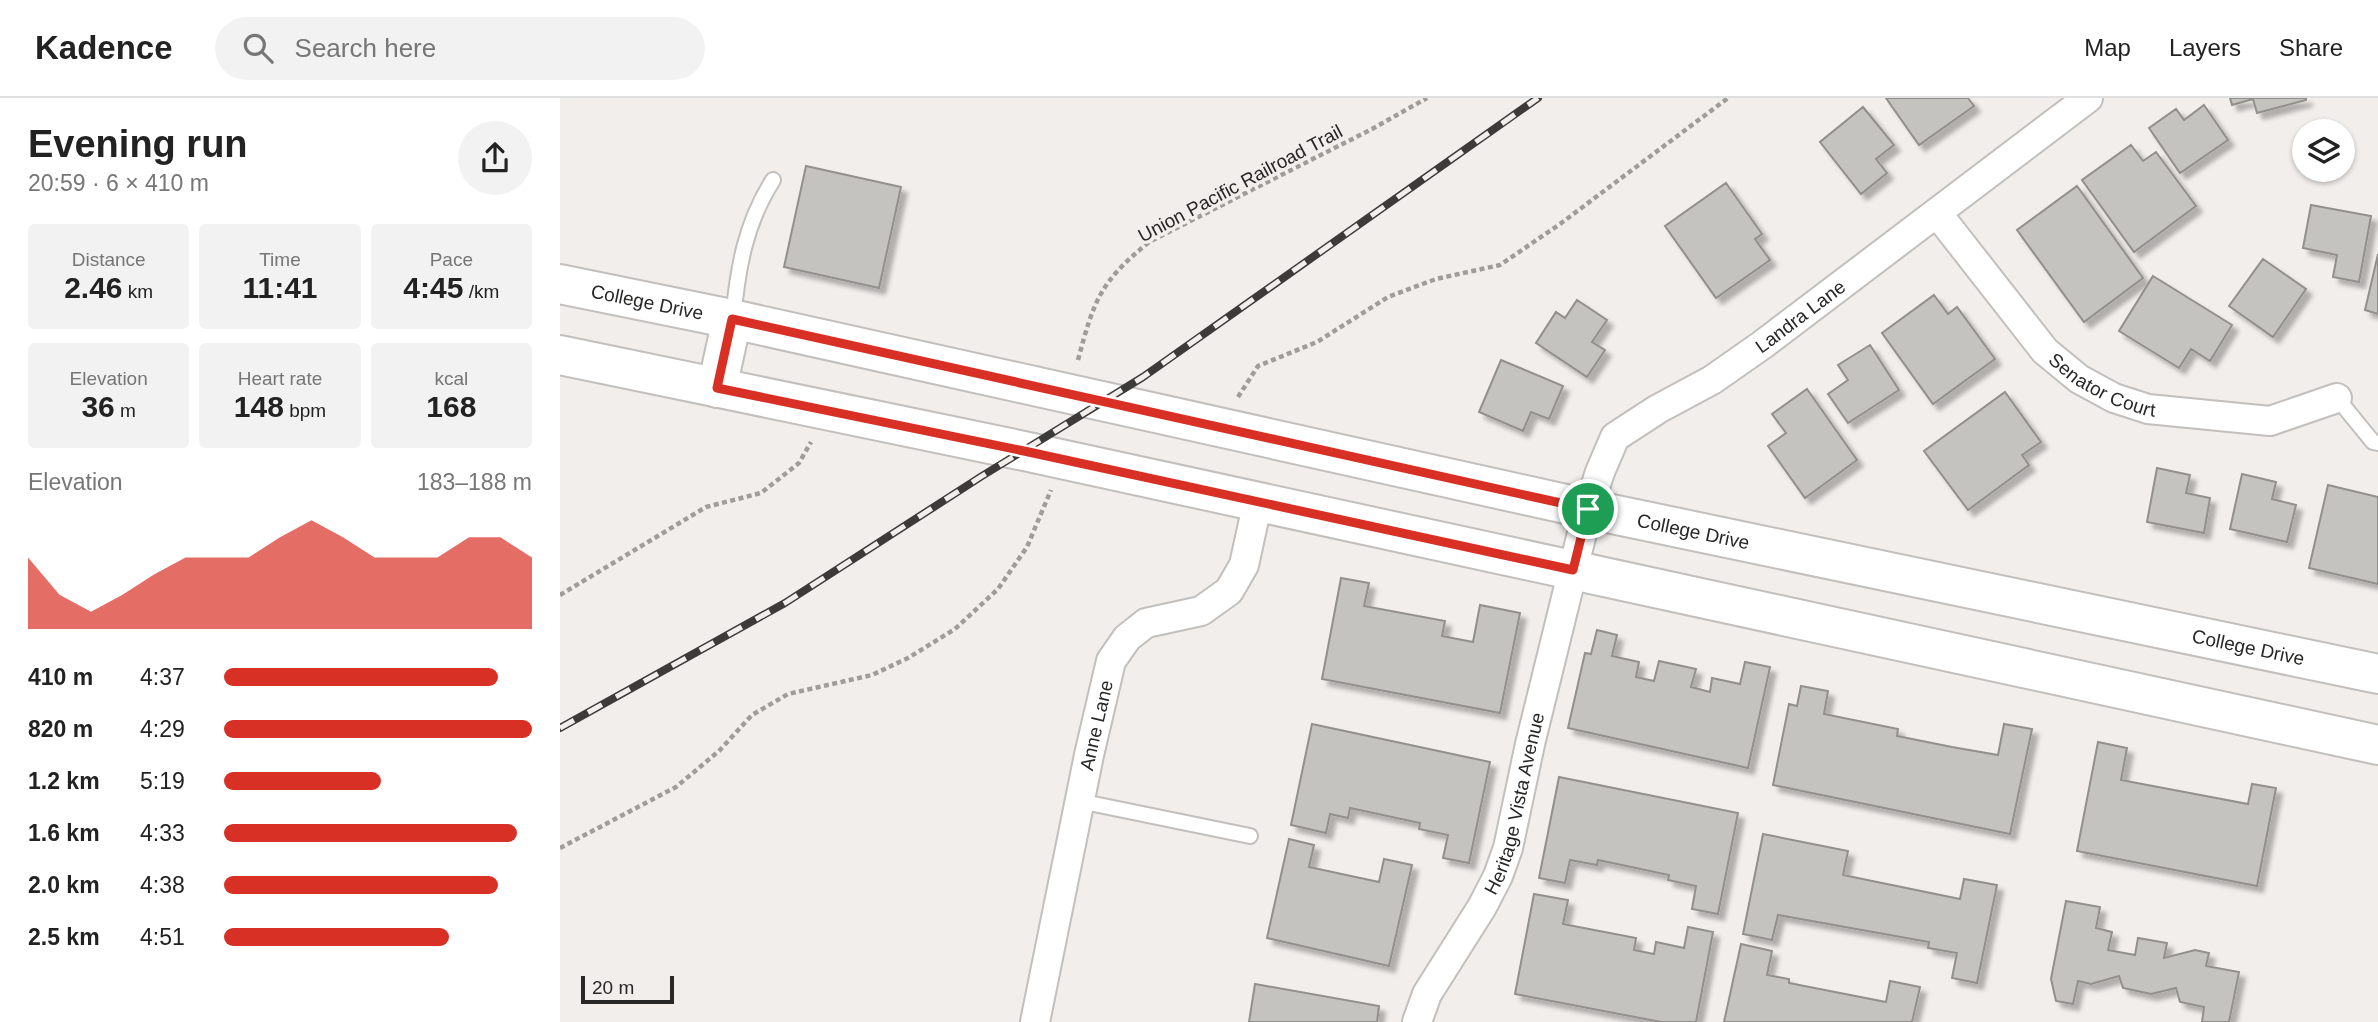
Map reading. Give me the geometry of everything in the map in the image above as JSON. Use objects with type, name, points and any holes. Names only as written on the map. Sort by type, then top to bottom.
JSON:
[{"type":"main road","name":"College Drive","points":[[560,284],[732,319],[1588,509],[2378,674]]},
{"type":"main road","points":[[717,388],[732,319]]},
{"type":"main road","points":[[560,355],[1258,501],[2378,744]]},
{"type":"street","name":"Landra Lane","points":[[1573,570],[1588,509],[1615,437],[1658,409],[1712,380],[1752,352],[2088,98]]},
{"type":"street","name":"Senator Court","points":[[1937,213],[2045,351],[2079,379],[2114,398],[2148,409],[2270,421],[2337,398]]},
{"type":"street","name":"Anne Lane","points":[[1035,1022],[1079,801],[1111,661],[1127,638],[1146,623],[1201,611],[1229,591],[1244,565],[1258,501]]},
{"type":"street","name":"Heritage Vista Avenue","points":[[1417,1022],[1427,995],[1482,907],[1498,876],[1508,848],[1533,731],[1573,570]]},
{"type":"lane","points":[[732,319],[748,228],[773,180]]},
{"type":"lane","points":[[2337,398],[2373,442],[2378,443]]},
{"type":"lane","points":[[1079,801],[1250,836]]},
{"type":"path","name":"Union Pacific Railroad Trail","points":[[1077,362],[1089,317],[1100,292],[1121,264],[1149,242],[1372,129],[1427,98]]},
{"type":"path","points":[[560,595],[706,507],[761,493],[799,463],[812,441]]},
{"type":"path","points":[[1040,485],[1052,487]]},
{"type":"building","points":[[1886,98],[1968,98],[1974,106],[1919,145]]},
{"type":"building","points":[[2230,98],[2306,100],[2257,113],[2253,99],[2232,105]]},
{"type":"building","points":[[2204,105],[2228,140],[2180,173],[2149,128],[2176,109],[2184,120]]},
{"type":"building","points":[[1863,107],[1894,145],[1876,159],[1887,173],[1861,194],[1820,142]]},
{"type":"building","points":[[2131,145],[2143,161],[2156,152],[2196,206],[2134,252],[2082,180]]},
{"type":"building","points":[[806,166],[901,187],[879,288],[784,267]]},
{"type":"building","points":[[1726,183],[1762,234],[1755,239],[1770,260],[1716,298],[1665,226]]},
{"type":"building","points":[[2077,186],[2143,278],[2084,322],[2017,230]]},
{"type":"building","points":[[2311,205],[2371,216],[2359,282],[2333,277],[2337,255],[2303,248]]},
{"type":"building","points":[[2378,254],[2378,314],[2365,310]]},
{"type":"building","points":[[2263,259],[2306,289],[2273,337],[2229,306]]},
{"type":"building","points":[[2153,276],[2232,325],[2210,361],[2191,349],[2179,368],[2119,331]]},
{"type":"building","points":[[1934,295],[1948,314],[1957,307],[1995,359],[1933,404],[1882,333]]},
{"type":"building","points":[[1577,300],[1607,320],[1592,342],[1605,350],[1587,377],[1536,343],[1556,312],[1565,318]]},
{"type":"building","points":[[1870,345],[1899,390],[1848,423],[1828,394],[1848,380],[1838,365]]},
{"type":"building","points":[[1501,360],[1563,386],[1549,419],[1531,412],[1523,431],[1479,412]]},
{"type":"building","points":[[1807,389],[1857,460],[1805,498],[1768,446],[1786,433],[1772,414]]},
{"type":"building","points":[[2005,392],[2041,442],[2022,455],[2029,465],[1968,510],[1924,451]]},
{"type":"building","points":[[2157,468],[2190,475],[2186,493],[2210,498],[2204,533],[2147,522]]},
{"type":"building","points":[[2242,474],[2276,482],[2272,499],[2296,505],[2287,542],[2230,529]]},
{"type":"building","points":[[2328,485],[2378,497],[2378,584],[2309,568]]},
{"type":"building","points":[[1341,578],[1369,583],[1364,606],[1445,621],[1442,636],[1473,642],[1480,605],[1520,613],[1500,713],[1322,679]]},
{"type":"building","points":[[1597,630],[1617,635],[1612,656],[1639,662],[1636,677],[1654,681],[1659,661],[1696,669],[1691,687],[1710,692],[1712,678],[1740,684],[1745,662],[1770,667],[1748,768],[1568,728],[1585,653],[1591,654]]},
{"type":"building","points":[[1801,686],[1828,691],[1824,714],[1898,729],[1897,736],[1952,747],[1998,755],[2004,724],[2032,729],[2010,834],[1773,785],[1789,704],[1797,706]]},
{"type":"building","points":[[1312,724],[1490,762],[1469,863],[1443,858],[1448,835],[1419,829],[1420,823],[1350,808],[1348,818],[1330,814],[1326,833],[1291,825]]},
{"type":"building","points":[[2098,742],[2127,748],[2121,780],[2248,804],[2252,784],[2276,788],[2257,886],[2077,851]]},
{"type":"building","points":[[1559,777],[1738,813],[1718,914],[1692,909],[1696,886],[1668,880],[1669,875],[1598,860],[1597,865],[1570,860],[1565,883],[1539,878]]},
{"type":"building","points":[[1763,834],[1848,851],[1843,875],[1960,899],[1964,879],[1997,885],[1977,983],[1952,978],[1957,953],[1928,948],[1929,942],[1778,915],[1772,940],[1743,934]]},
{"type":"building","points":[[1289,839],[1314,845],[1309,867],[1379,882],[1384,859],[1412,865],[1389,966],[1267,938]]},
{"type":"building","points":[[1534,894],[1568,900],[1563,924],[1636,938],[1634,950],[1654,954],[1656,942],[1684,948],[1688,927],[1713,932],[1696,1022],[1661,1022],[1515,994]]},
{"type":"building","points":[[2066,901],[2100,907],[2096,928],[2112,932],[2108,950],[2135,955],[2138,938],[2167,943],[2164,958],[2195,950],[2209,953],[2206,966],[2239,972],[2229,1022],[2202,1022],[2204,1007],[2180,1002],[2176,988],[2151,994],[2123,988],[2119,976],[2091,984],[2078,981],[2073,1004],[2056,1001],[2051,979]]},
{"type":"building","points":[[1741,944],[1772,951],[1767,975],[1789,979],[1789,983],[1886,1002],[1890,981],[1920,987],[1912,1022],[1724,1022]]},
{"type":"building","points":[[1255,984],[1379,1006],[1377,1022],[1249,1022]]},
{"type":"railway","points":[[560,728],[785,603],[982,476],[1143,377],[1538,98]]},
{"type":"route","points":[[732,319],[1588,509],[1573,570],[1024,451],[717,388],[732,319]]}]
